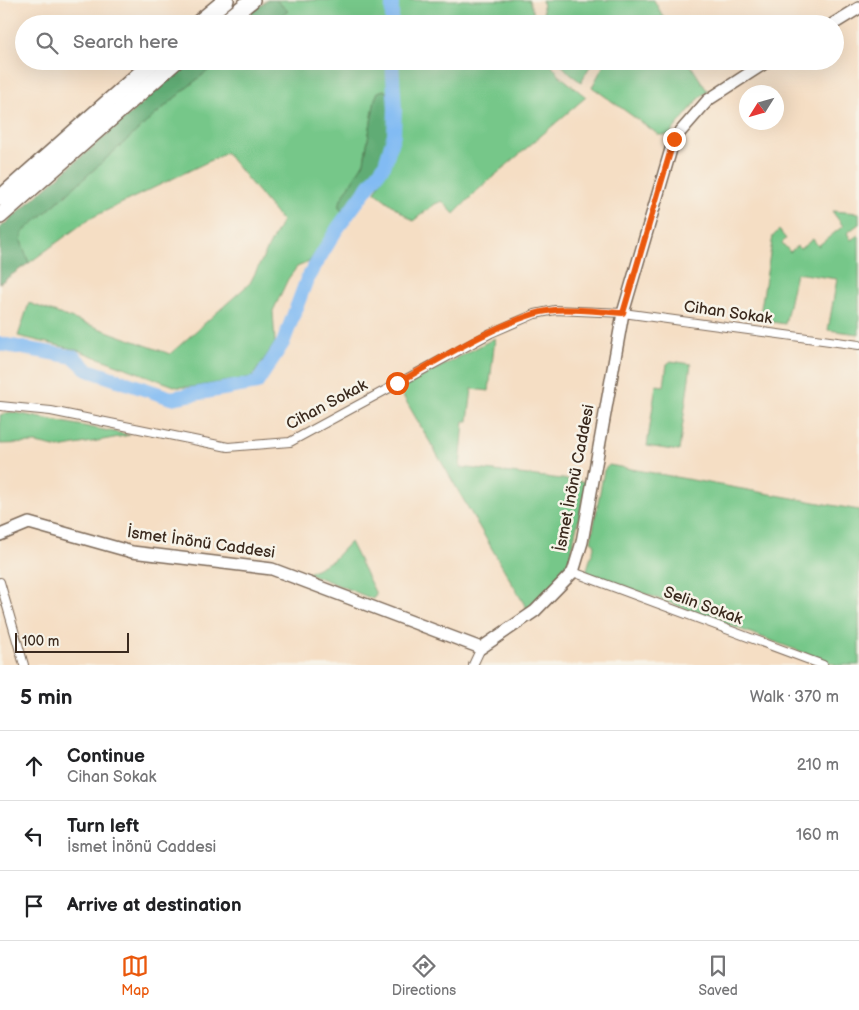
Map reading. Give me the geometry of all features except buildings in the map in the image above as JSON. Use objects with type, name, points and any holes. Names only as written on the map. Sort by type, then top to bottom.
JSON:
[{"type":"highway","points":[[208,15],[226,0]]},
{"type":"highway","points":[[233,15],[252,0]]},
{"type":"highway","points":[[0,198],[144,70]]},
{"type":"highway","points":[[0,216],[166,70]]},
{"type":"street","points":[[844,17],[859,8]]},
{"type":"street","name":"İsmet İnönü Caddesi","points":[[0,535],[29,523],[132,552],[272,568],[481,648],[535,611],[573,572],[582,542],[623,313],[674,139],[708,100],[754,70]]},
{"type":"street","name":"Cihan Sokak","points":[[0,406],[51,411],[228,447],[290,442],[482,337],[535,314],[555,310],[623,313],[859,345]]},
{"type":"street","name":"Selin Sokak","points":[[573,572],[823,665]]},
{"type":"street","points":[[0,582],[24,665]]},
{"type":"street","points":[[473,665],[481,648]]},
{"type":"green space","points":[[267,0],[276,0],[288,11],[282,15],[248,15]]},
{"type":"green space","points":[[276,0],[386,0],[388,15],[282,15],[288,11]]},
{"type":"green space","points":[[396,0],[529,0],[534,15],[395,15]]},
{"type":"green space","points":[[542,0],[654,0],[662,15],[544,15]]},
{"type":"green space","points":[[180,70],[209,70],[23,232],[21,241],[29,263],[0,283],[0,228]]},
{"type":"green space","points":[[209,70],[390,70],[390,95],[384,90],[378,92],[375,99],[364,162],[339,207],[343,213],[309,262],[297,267],[288,279],[273,311],[275,343],[252,377],[193,387],[177,387],[77,350],[18,336],[29,303],[170,354],[250,283],[282,221],[226,153],[89,219],[29,263],[21,241],[23,232]]},
{"type":"green space","points":[[396,70],[555,70],[586,97],[479,189],[454,214],[442,201],[435,204],[413,221],[375,192],[392,160],[401,107]]},
{"type":"green space","points":[[566,70],[588,70],[581,82]]},
{"type":"green space","points":[[601,70],[694,70],[708,92],[702,95],[669,135],[659,135],[592,87]]},
{"type":"green space","points":[[384,90],[389,96],[391,105],[392,126],[384,156],[374,176],[343,213],[339,207],[341,199],[364,162],[375,99],[378,92]]},
{"type":"green space","points":[[832,211],[859,213],[859,224],[847,233],[851,240],[858,235],[859,237],[859,334],[828,330],[837,279],[796,273],[785,324],[759,320],[773,236],[779,230],[786,239],[782,243],[790,252],[797,246],[800,249],[813,239],[818,246],[843,226]]},
{"type":"green space","points":[[495,338],[489,391],[472,389],[468,421],[464,421],[460,467],[587,482],[568,565],[555,583],[527,609],[399,389]]},
{"type":"green space","points":[[671,361],[691,364],[679,451],[647,446],[656,385],[664,386],[667,364]]},
{"type":"green space","points":[[11,412],[130,435],[59,448],[36,443],[0,444],[0,415]]},
{"type":"green space","points":[[609,465],[859,510],[859,665],[837,665],[586,572],[595,544],[591,541],[604,470]]},
{"type":"green space","points":[[350,542],[376,594],[373,599],[308,573],[333,560]]},
{"type":"waterway","points":[[392,0],[392,15]]},
{"type":"waterway","points":[[0,344],[74,357],[88,370],[171,398],[257,383],[283,343],[307,279],[337,229],[385,164],[394,134],[395,109],[393,70]]},
{"type":"route","points":[[397,383],[491,333],[535,314],[555,310],[623,313],[674,139]]}]
